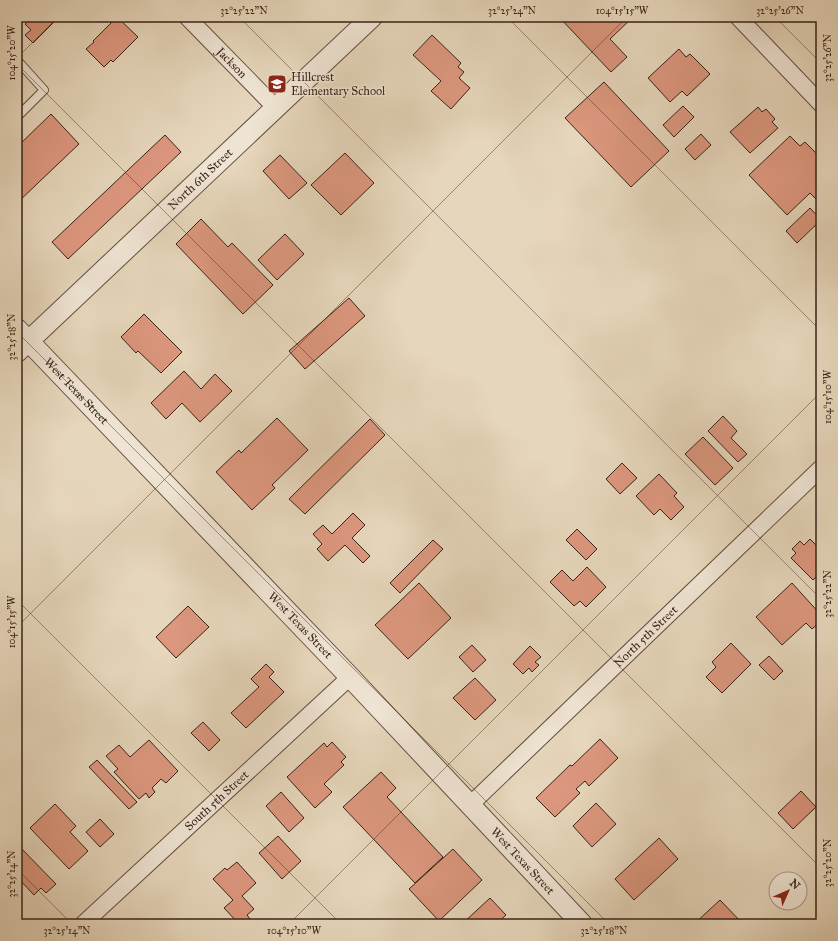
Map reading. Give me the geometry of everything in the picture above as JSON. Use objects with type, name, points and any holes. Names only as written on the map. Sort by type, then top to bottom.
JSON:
[{"type":"street","name":"Jackson","points":[[187,17],[276,108]]},
{"type":"street","name":"North 6th Street","points":[[21,341],[276,108],[372,17]]},
{"type":"street","points":[[738,17],[821,104]]},
{"type":"street","name":"West Texas Street","points":[[21,341],[350,677],[471,804],[582,924]]},
{"type":"street","name":"North 5th Street","points":[[471,804],[821,468]]},
{"type":"street","name":"South 5th Street","points":[[83,924],[350,677]]},
{"type":"lane","points":[[17,60],[44,90],[17,117]]},
{"type":"building","points":[[33,17],[59,17],[33,43],[25,35],[31,30],[25,24]]},
{"type":"building","points":[[117,17],[138,37],[113,62],[111,60],[104,67],[86,49]]},
{"type":"building","points":[[559,17],[633,17],[610,39],[627,57],[611,72]]},
{"type":"building","points":[[432,35],[461,63],[458,67],[464,72],[459,78],[470,88],[451,109],[431,91],[441,81],[413,55]]},
{"type":"building","points":[[679,49],[686,57],[690,54],[710,74],[687,96],[682,91],[670,102],[648,78]]},
{"type":"building","points":[[604,82],[669,151],[631,187],[565,118]]},
{"type":"building","points":[[683,106],[694,117],[674,137],[663,125]]},
{"type":"building","points":[[758,107],[762,112],[766,109],[775,119],[772,122],[778,128],[750,153],[730,132]]},
{"type":"building","points":[[51,114],[79,144],[17,203],[17,147]]},
{"type":"building","points":[[701,134],[711,145],[695,160],[685,149]]},
{"type":"building","points":[[165,135],[181,152],[68,259],[52,242]]},
{"type":"building","points":[[790,136],[800,146],[805,142],[821,158],[821,164],[819,166],[821,168],[821,195],[816,199],[810,193],[787,215],[749,175]]},
{"type":"building","points":[[345,153],[374,183],[341,215],[311,185]]},
{"type":"building","points":[[280,155],[307,183],[289,199],[263,171]]},
{"type":"building","points":[[810,208],[821,220],[797,243],[786,231]]},
{"type":"building","points":[[201,219],[228,247],[232,243],[273,285],[243,314],[176,244]]},
{"type":"building","points":[[285,234],[304,254],[277,280],[258,260]]},
{"type":"building","points":[[349,298],[365,316],[305,369],[289,351]]},
{"type":"building","points":[[144,314],[182,352],[161,373],[138,351],[136,353],[121,337]]},
{"type":"building","points":[[184,371],[201,389],[215,374],[232,391],[200,422],[182,403],[166,419],[151,403]]},
{"type":"building","points":[[723,416],[737,431],[731,438],[747,454],[738,462],[708,431]]},
{"type":"building","points":[[277,418],[308,450],[272,485],[275,488],[252,510],[216,472],[239,450],[241,453]]},
{"type":"building","points":[[370,419],[385,435],[305,514],[289,499]]},
{"type":"building","points":[[703,437],[733,468],[715,485],[685,454]]},
{"type":"building","points":[[622,463],[637,478],[620,494],[606,479]]},
{"type":"building","points":[[659,474],[677,493],[674,496],[684,507],[671,520],[660,509],[654,515],[636,496]]},
{"type":"building","points":[[353,513],[365,525],[352,538],[370,556],[363,563],[345,545],[328,561],[317,549],[322,544],[313,534],[323,525],[332,534]]},
{"type":"building","points":[[577,529],[597,549],[586,560],[566,540]]},
{"type":"building","points":[[810,539],[821,550],[821,572],[813,580],[791,558],[796,553],[792,549],[800,541],[804,545]]},
{"type":"building","points":[[433,540],[443,549],[400,593],[390,583]]},
{"type":"building","points":[[587,567],[606,587],[586,607],[580,601],[574,606],[550,582],[562,570],[573,581]]},
{"type":"building","points":[[419,583],[451,618],[408,659],[375,625]]},
{"type":"building","points":[[792,583],[821,615],[821,621],[812,629],[806,623],[782,645],[756,617]]},
{"type":"building","points":[[188,606],[209,627],[176,658],[156,637]]},
{"type":"building","points":[[731,643],[751,664],[722,693],[706,677],[716,667],[712,662]]},
{"type":"building","points":[[472,645],[486,660],[473,672],[459,657]]},
{"type":"building","points":[[530,646],[541,657],[535,662],[539,665],[532,672],[529,668],[523,674],[513,664]]},
{"type":"building","points":[[769,656],[783,671],[774,680],[759,665]]},
{"type":"building","points":[[266,664],[274,672],[269,677],[284,692],[246,728],[231,713],[259,687],[251,679]]},
{"type":"building","points":[[475,678],[496,700],[475,720],[453,698]]},
{"type":"building","points":[[203,722],[220,740],[209,751],[191,733]]},
{"type":"building","points":[[600,739],[618,758],[589,786],[585,781],[576,789],[580,793],[555,817],[536,798],[570,765],[572,766]]},
{"type":"building","points":[[149,740],[178,771],[166,783],[161,779],[152,788],[155,792],[149,798],[146,793],[139,799],[114,772],[118,769],[106,756],[119,745],[130,757]]},
{"type":"building","points":[[332,742],[346,757],[341,762],[344,765],[324,784],[332,792],[315,808],[287,777],[324,743],[327,747]]},
{"type":"building","points":[[97,760],[137,802],[129,809],[89,767]]},
{"type":"building","points":[[381,772],[396,788],[387,797],[443,857],[415,883],[343,807]]},
{"type":"building","points":[[801,791],[816,807],[793,829],[778,813]]},
{"type":"building","points":[[281,792],[304,818],[289,832],[266,806]]},
{"type":"building","points":[[596,803],[616,824],[592,847],[573,826]]},
{"type":"building","points":[[55,804],[76,826],[70,832],[88,851],[69,869],[30,828]]},
{"type":"building","points":[[100,819],[114,834],[100,847],[86,832]]},
{"type":"building","points":[[278,836],[301,861],[282,879],[259,853]]},
{"type":"building","points":[[659,838],[678,859],[634,900],[615,879]]},
{"type":"building","points":[[17,844],[56,884],[46,893],[41,888],[34,895],[17,877]]},
{"type":"building","points":[[453,849],[482,880],[439,921],[409,889]]},
{"type":"building","points":[[237,862],[256,883],[242,896],[254,909],[247,915],[254,924],[239,924],[224,908],[233,900],[213,879],[225,868],[227,870]]},
{"type":"building","points":[[490,898],[506,915],[496,924],[462,924]]},
{"type":"building","points":[[720,900],[743,924],[694,924]]},
{"type":"place","name":"Hillcrest Elementary School","points":[[277,84]]}]
